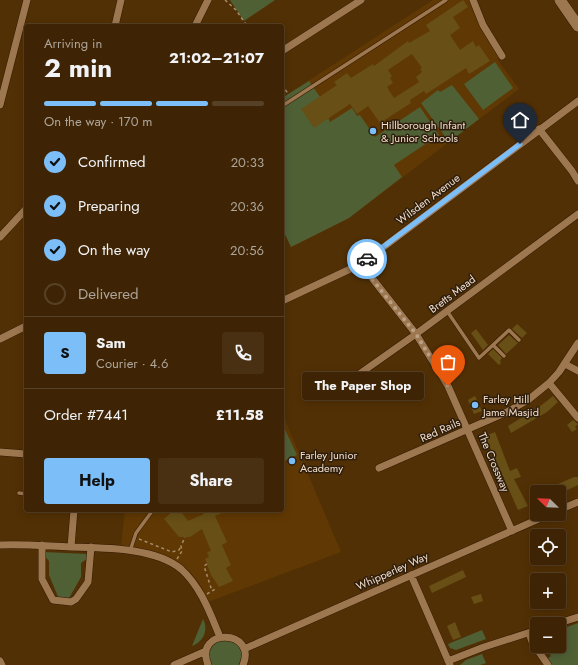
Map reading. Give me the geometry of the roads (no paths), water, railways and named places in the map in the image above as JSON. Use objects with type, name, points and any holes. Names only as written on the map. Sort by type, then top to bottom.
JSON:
[{"type":"main road","points":[[560,0],[578,26]]},
{"type":"street","points":[[0,105],[27,0]]},
{"type":"street","points":[[115,24],[121,0]]},
{"type":"street","points":[[196,24],[208,0]]},
{"type":"street","points":[[284,50],[361,0]]},
{"type":"street","points":[[473,0],[476,10],[489,37],[502,56]]},
{"type":"street","name":"Wilsden Avenue","points":[[284,300],[360,264],[578,101]]},
{"type":"street","points":[[540,129],[578,181]]},
{"type":"street","points":[[0,237],[24,211]]},
{"type":"street","name":"Bretts Mead","points":[[338,389],[416,334],[578,214]]},
{"type":"street","name":"The Crossway","points":[[360,264],[416,334],[448,386],[512,531]]},
{"type":"street","points":[[0,339],[24,327]]},
{"type":"street","name":"Red Rails","points":[[379,468],[506,412],[528,400],[549,383],[565,364],[578,343]]},
{"type":"street","points":[[565,364],[578,370]]},
{"type":"street","points":[[549,383],[578,418]]},
{"type":"street","points":[[0,452],[24,454]]},
{"type":"street","points":[[566,507],[578,502]]},
{"type":"street","points":[[71,547],[74,512]]},
{"type":"street","name":"Whipperley Way","points":[[244,649],[534,521]]},
{"type":"street","points":[[0,545],[42,545],[130,551],[160,557],[177,564],[197,586],[220,637]]},
{"type":"street","points":[[42,545],[42,579],[53,600],[71,602],[76,599],[88,582],[91,548]]},
{"type":"street","points":[[411,575],[449,663],[484,647],[529,633],[532,642],[548,665]]},
{"type":"street","points":[[566,621],[578,617]]},
{"type":"street","points":[[208,665],[205,658],[206,651],[211,642],[220,637],[226,636],[236,640],[244,649],[245,655],[243,665]]},
{"type":"street","points":[[174,665],[206,651]]},
{"type":"street","points":[[0,661],[2,665]]},
{"type":"lane","points":[[284,105],[446,0]]},
{"type":"lane","points":[[447,311],[479,358],[509,330],[519,340]]},
{"type":"lane","points":[[493,345],[504,356]]},
{"type":"lane","points":[[19,493],[24,494]]},
{"type":"lane","points":[[130,551],[134,536],[152,512]]},
{"type":"place","name":"Hillborough Infant & Junior Schools","points":[[373,131]]},
{"type":"place","name":"The Paper Shop","points":[[448,386]]},
{"type":"place","name":"Farley Hill Jame Masjid","points":[[475,405]]},
{"type":"place","name":"Farley Junior Academy","points":[[292,461]]}]
